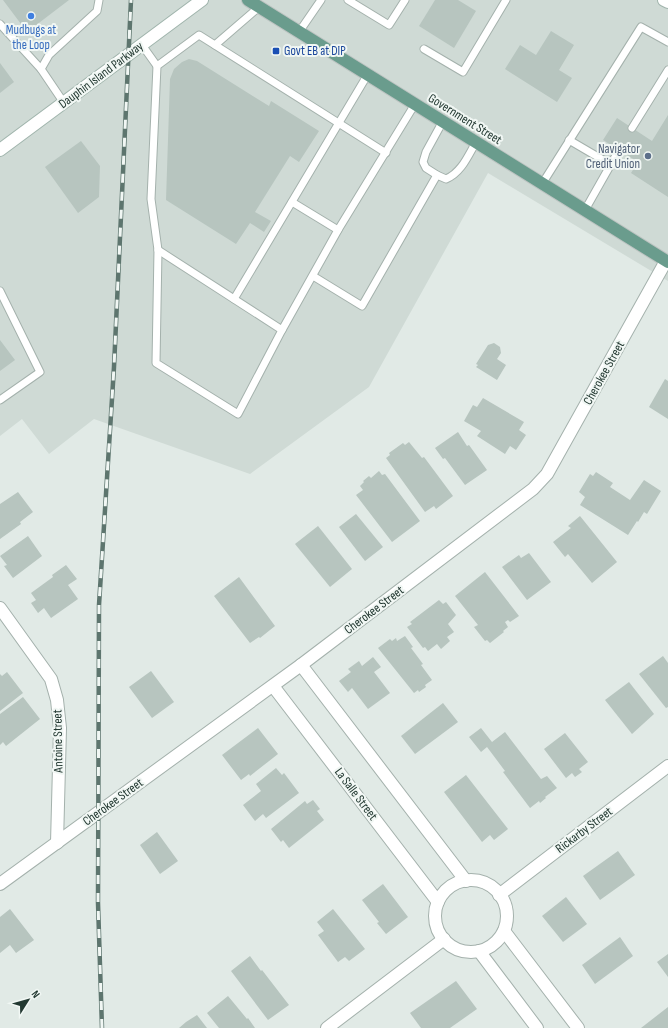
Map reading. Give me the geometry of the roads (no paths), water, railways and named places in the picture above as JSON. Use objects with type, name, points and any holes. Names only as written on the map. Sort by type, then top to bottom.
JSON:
[{"type":"main road","name":"Government Street","points":[[248,0],[667,261]]},
{"type":"street","name":"Dauphin Island Parkway","points":[[0,150],[202,0]]},
{"type":"street","points":[[664,0],[668,2]]},
{"type":"street","name":"Cherokee Street","points":[[0,884],[273,686],[533,489],[547,474],[667,261]]},
{"type":"street","name":"Antoine Street","points":[[0,608],[52,679],[57,700],[60,728],[57,843]]},
{"type":"street","points":[[301,665],[466,881]]},
{"type":"street","name":"La Salle Street","points":[[273,686],[438,902]]},
{"type":"street","name":"Rickarby Street","points":[[499,895],[668,766]]},
{"type":"street","points":[[466,881],[475,881],[485,883],[493,888],[499,895],[504,903],[506,922],[504,931],[494,944],[479,951],[469,952],[460,950],[451,946],[438,931],[435,912],[438,902],[449,888],[466,881]]},
{"type":"street","points":[[504,931],[578,1028]]},
{"type":"street","points":[[327,1028],[444,939]]},
{"type":"street","points":[[479,951],[536,1028]]},
{"type":"lane","points":[[41,69],[49,55],[97,11],[99,0]]},
{"type":"lane","points":[[299,32],[321,0]]},
{"type":"lane","points":[[348,0],[389,25],[405,0]]},
{"type":"lane","points":[[424,49],[463,72],[506,0]]},
{"type":"lane","points":[[215,45],[259,7]]},
{"type":"lane","points":[[0,24],[41,69],[64,103]]},
{"type":"lane","points":[[542,184],[641,27],[668,42]]},
{"type":"lane","points":[[157,66],[199,35],[386,153]]},
{"type":"lane","points":[[142,45],[157,66],[151,199],[158,250],[156,363],[238,414],[282,330],[338,230],[415,104]]},
{"type":"lane","points":[[632,128],[668,70]]},
{"type":"lane","points":[[234,299],[368,74]]},
{"type":"lane","points":[[444,122],[426,152],[423,162],[426,168],[437,175],[446,179],[453,176],[462,166],[476,142]]},
{"type":"lane","points":[[569,140],[610,164]]},
{"type":"lane","points":[[585,210],[619,150]]},
{"type":"lane","points":[[313,276],[362,306],[437,175]]},
{"type":"lane","points":[[292,202],[338,230]]},
{"type":"lane","points":[[158,250],[282,330]]},
{"type":"lane","points":[[0,290],[40,372],[0,400]]},
{"type":"railway","points":[[102,1028],[98,903],[99,605],[114,367],[131,0]]},
{"type":"place","name":"Mudbugs at the Loop","points":[[31,16]]},
{"type":"place","name":"Govt EB at DIP","points":[[276,51]]},
{"type":"place","name":"Navigator Credit Union","points":[[648,156]]}]
